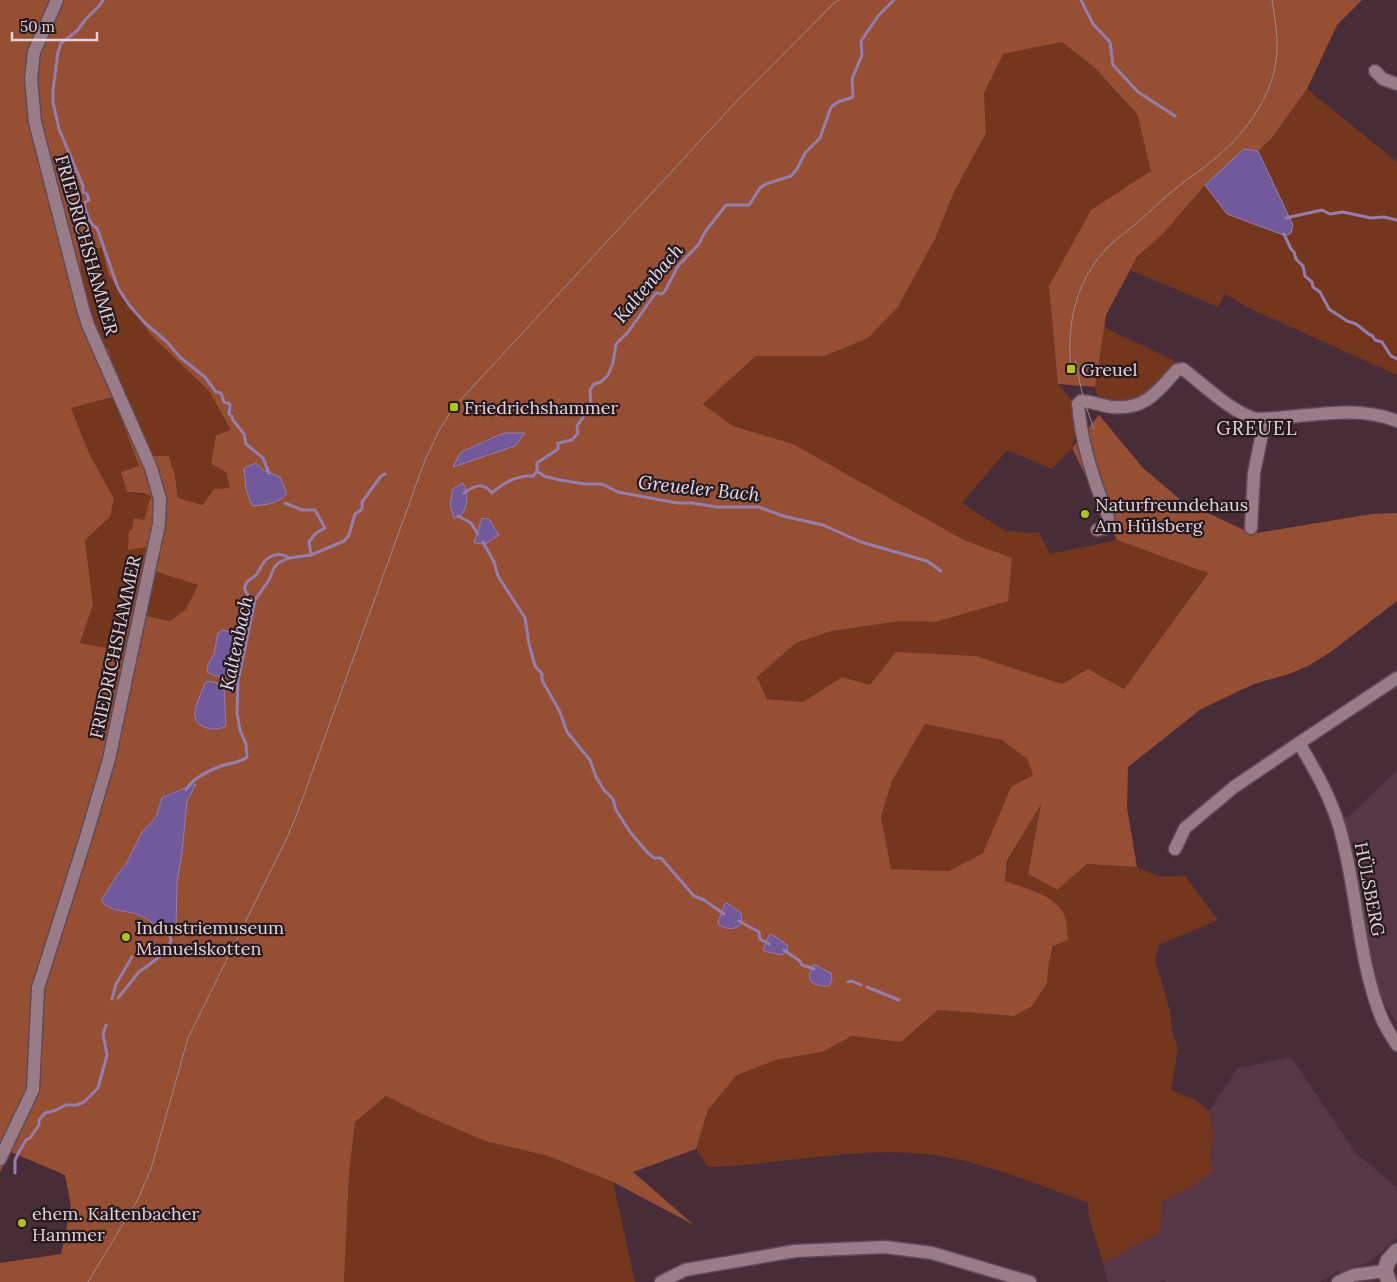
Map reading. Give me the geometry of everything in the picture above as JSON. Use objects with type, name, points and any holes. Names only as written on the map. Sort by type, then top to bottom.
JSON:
[{"type":"street","name":"FRIEDRICHSHAMMER","points":[[0,1159],[33,1090],[38,988],[109,759],[159,524],[160,507],[160,499],[151,468],[88,325],[35,122],[30,78],[34,52],[56,0]]},
{"type":"street","points":[[1375,71],[1383,79],[1397,84]]},
{"type":"street","points":[[1097,530],[1106,528],[1108,516],[1092,476],[1084,449],[1078,404],[1081,401],[1113,407],[1128,407],[1144,403],[1177,370],[1183,369],[1247,416],[1256,419],[1319,414],[1366,413],[1394,419]]},
{"type":"street","points":[[1251,528],[1254,473],[1265,419]]},
{"type":"street","points":[[1175,849],[1185,828],[1234,787],[1397,678]]},
{"type":"street","name":"HÜLSBERG","points":[[1299,743],[1324,785],[1339,826],[1349,869],[1370,984],[1382,1020],[1397,1045]]},
{"type":"street","points":[[661,1282],[685,1270],[795,1251],[885,1247],[932,1253],[1030,1282]]},
{"type":"street","points":[[1338,1282],[1354,1275],[1387,1276],[1388,1261],[1397,1251]]},
{"type":"shaded area","points":[[0,0],[1362,0],[1337,25],[1307,89],[1271,139],[1258,151],[1244,150],[1205,185],[1163,234],[1137,257],[1106,315],[1095,387],[1058,384],[1049,286],[1091,210],[1151,171],[1137,114],[1095,68],[1062,42],[1003,54],[984,93],[986,133],[954,192],[935,239],[898,307],[868,338],[825,356],[756,356],[703,404],[733,426],[793,444],[964,540],[1012,558],[1008,601],[935,622],[901,621],[832,631],[796,643],[757,677],[767,699],[803,702],[842,677],[870,685],[896,652],[976,656],[1062,684],[1088,669],[1124,689],[1208,573],[1117,540],[1072,448],[1099,415],[1143,468],[1182,501],[1244,530],[1257,533],[1372,514],[1397,513],[1397,601],[1332,651],[1308,666],[1289,674],[1254,684],[1201,709],[1128,767],[1127,808],[1137,867],[1087,864],[1057,890],[1028,874],[1041,804],[1007,861],[1005,881],[1032,890],[1057,904],[1066,920],[1068,940],[1053,946],[1047,983],[1032,1006],[1014,1016],[938,1010],[901,1042],[852,1036],[822,1052],[776,1060],[737,1075],[708,1110],[696,1149],[633,1172],[694,1225],[613,1182],[548,1156],[485,1141],[386,1096],[355,1122],[349,1174],[344,1282],[0,1282],[0,1263],[61,1254],[71,1206],[65,1175],[11,1152],[0,1172]],"holes":[[[80,248],[102,248],[108,274],[151,335],[209,391],[231,430],[216,435],[211,464],[226,472],[230,488],[214,489],[203,505],[178,498],[175,476],[169,456],[151,456],[112,364],[109,350],[98,340],[81,280]],[[113,397],[139,466],[121,472],[127,492],[151,496],[144,520],[134,518],[132,530],[129,530],[128,550],[146,547],[122,651],[80,643],[93,605],[85,540],[110,517],[114,499],[89,453],[71,408]],[[489,438],[515,446],[454,466],[461,452],[479,445]],[[154,571],[198,585],[186,609],[170,621],[146,616]],[[925,724],[1002,740],[1027,759],[1033,775],[1011,787],[983,853],[949,871],[891,869],[881,817],[892,781]],[[196,785],[187,801],[177,882],[176,929],[168,936],[143,916],[112,909],[117,875],[126,864],[142,832],[157,815],[162,797]]]},
{"type":"shaded area","points":[[1062,42],[1095,68],[1137,114],[1151,172],[1058,384],[1072,401],[1075,436],[1072,448],[1052,469],[1007,450],[962,503],[1005,531],[1039,533],[1050,554],[1117,540],[1208,572],[1124,689],[1088,669],[1062,684],[976,656],[870,685],[842,677],[803,702],[767,699],[757,677],[796,643],[832,631],[901,621],[935,622],[1012,559],[964,540],[793,444],[733,426],[703,404],[756,356],[825,356],[868,338],[898,307],[935,239],[954,192],[986,133],[984,93],[1003,53]]},
{"type":"shaded area","points":[[1307,89],[1397,162],[1397,375],[1249,308],[1225,294],[1218,307],[1130,270],[1138,257],[1163,234],[1205,185],[1222,208],[1292,225],[1258,151],[1271,139]]},
{"type":"shaded area","points":[[80,248],[102,248],[108,274],[151,334],[209,391],[231,430],[226,472],[230,488],[203,505],[178,498],[175,476],[169,456],[152,456],[112,364],[109,350],[98,340],[81,280]]},
{"type":"shaded area","points":[[1104,327],[1181,364],[1155,391],[1128,404],[1099,401],[1095,387]]},
{"type":"shaded area","points":[[113,397],[140,466],[121,472],[127,492],[152,496],[144,520],[132,530],[129,530],[146,547],[122,651],[80,643],[93,605],[85,540],[110,517],[114,499],[89,453],[71,408]]},
{"type":"shaded area","points":[[154,571],[198,585],[186,609],[170,621],[146,616]]},
{"type":"shaded area","points":[[925,724],[1002,740],[1027,759],[1033,775],[1011,788],[983,853],[949,871],[891,869],[881,818],[892,781]]},
{"type":"shaded area","points":[[1397,770],[1397,1025],[1379,991],[1340,818],[1349,816]]},
{"type":"shaded area","points":[[1041,803],[1028,874],[1056,890],[1087,864],[1137,867],[1160,877],[1185,876],[1218,920],[1159,945],[1155,960],[1170,1011],[1172,1031],[1178,1048],[1171,1090],[1195,1100],[1209,1111],[1214,1136],[1210,1157],[1213,1171],[1194,1185],[1162,1201],[1160,1232],[1103,1263],[1089,1217],[1088,1203],[1020,1178],[951,1158],[892,1152],[861,1153],[708,1167],[696,1149],[708,1110],[737,1075],[776,1060],[822,1052],[852,1036],[901,1042],[938,1010],[1014,1016],[1047,983],[1053,950],[1066,919],[1056,903],[1036,891],[1005,882],[1008,861]]},
{"type":"shaded area","points":[[1291,1057],[1356,1153],[1397,1188],[1397,1238],[1372,1260],[1342,1274],[1339,1270],[1320,1282],[1166,1282],[1164,1280],[1160,1282],[1108,1282],[1103,1263],[1159,1232],[1162,1201],[1194,1185],[1210,1157],[1214,1136],[1209,1111],[1238,1068]]},
{"type":"shaded area","points":[[386,1096],[485,1141],[548,1156],[613,1182],[635,1282],[344,1282],[349,1174],[355,1122]]},
{"type":"water","points":[[1244,149],[1258,151],[1293,225],[1291,233],[1286,236],[1227,214],[1205,185]]},
{"type":"water","points":[[505,433],[525,433],[515,446],[453,467],[461,452]]},
{"type":"water","points":[[256,463],[263,470],[280,477],[287,494],[275,502],[252,506],[246,489],[244,468]]},
{"type":"water","points":[[463,483],[466,492],[466,505],[460,517],[454,518],[450,504],[453,489]]},
{"type":"water","points":[[482,518],[489,519],[499,535],[485,544],[474,543]]},
{"type":"water","points":[[222,630],[238,633],[239,636],[231,671],[225,676],[207,672],[208,665],[214,654],[218,633]]},
{"type":"water","points":[[208,681],[224,686],[226,726],[215,729],[200,725],[196,721],[195,715],[197,702],[205,683]]},
{"type":"water","points":[[196,784],[187,801],[177,882],[176,929],[169,936],[142,916],[110,908],[101,901],[126,864],[142,832],[157,815],[162,797]]},
{"type":"water","points":[[727,903],[741,913],[742,923],[734,928],[722,927],[718,922]]},
{"type":"water","points":[[771,934],[788,946],[787,951],[782,955],[763,951]]},
{"type":"water","points":[[813,965],[831,973],[832,981],[829,986],[815,984],[810,980],[810,971]]},
{"type":"waterway","points":[[103,0],[77,31],[61,43],[53,90],[53,102],[59,129],[83,186],[83,192],[87,194],[89,200],[84,203],[87,214],[92,224],[97,228],[118,288],[129,305],[181,358],[205,377],[216,392],[221,393],[224,402],[230,404],[229,414],[244,434],[246,444],[263,458],[269,473]]},
{"type":"waterway","name":"Kaltenbach","points":[[464,493],[479,486],[485,487],[492,493],[511,480],[533,476],[537,471],[537,463],[558,449],[558,443],[572,440],[578,433],[577,426],[591,406],[590,390],[594,384],[601,382],[608,375],[613,363],[616,344],[628,332],[655,294],[662,294],[665,291],[678,266],[699,244],[705,232],[726,205],[749,205],[760,188],[766,184],[791,176],[805,153],[820,138],[831,107],[838,102],[853,97],[852,79],[862,55],[861,41],[878,16],[894,0]]},
{"type":"waterway","points":[[1081,0],[1093,24],[1110,42],[1113,65],[1138,92],[1175,116]]},
{"type":"waterway","points":[[1286,218],[1322,210],[1330,214],[1343,212],[1371,218],[1384,217],[1397,220]]},
{"type":"waterway","points":[[1284,234],[1296,259],[1303,266],[1305,276],[1312,282],[1313,287],[1320,292],[1329,309],[1347,321],[1356,324],[1372,335],[1375,340],[1382,342],[1391,356],[1397,359]]},
{"type":"waterway","name":"Greueler Bach","points":[[537,471],[544,476],[560,480],[584,484],[602,484],[618,492],[677,503],[717,507],[759,507],[783,516],[823,525],[861,542],[927,561],[941,571]]},
{"type":"waterway","name":"Kaltenbach","points":[[186,790],[192,782],[206,772],[241,761],[247,757],[246,744],[240,730],[237,713],[238,681],[255,600],[269,580],[274,568],[278,563],[289,558],[311,555],[344,541],[349,535],[355,514],[362,509],[362,502],[381,476],[385,474]]},
{"type":"waterway","points":[[285,503],[302,510],[315,510],[325,528],[316,533],[309,542],[311,555]]},
{"type":"waterway","points":[[458,516],[471,523],[478,534]]},
{"type":"waterway","points":[[483,542],[494,562],[498,576],[525,618],[535,666],[542,674],[542,680],[560,712],[567,732],[590,760],[596,777],[604,790],[613,799],[616,810],[630,832],[654,858],[661,858],[694,896],[704,900],[724,914]]},
{"type":"waterway","points":[[254,602],[245,590],[247,582],[256,575],[267,559],[274,555],[282,555],[289,558]]},
{"type":"waterway","points":[[739,921],[759,932],[760,939],[769,944]]},
{"type":"waterway","points":[[118,998],[139,972],[162,955],[171,941],[170,935]]},
{"type":"waterway","points":[[784,950],[800,961],[802,965],[814,969]]},
{"type":"waterway","name":"Kaltenbach","points":[[112,999],[116,984],[132,957]]},
{"type":"waterway","points":[[848,982],[852,981],[861,985]]},
{"type":"waterway","points":[[867,987],[899,1000]]},
{"type":"waterway","name":"Kaltenbach","points":[[15,1173],[15,1160],[45,1113],[66,1105],[77,1105],[84,1102],[98,1088],[107,1055],[103,1034],[106,1025]]},
{"type":"tram line","points":[[88,1282],[138,1199],[151,1169],[188,1038],[297,814],[425,460],[440,429],[454,407],[735,103],[839,0]]},
{"type":"tram line","points":[[1071,369],[1070,335],[1072,319],[1081,288],[1088,273],[1098,259],[1112,243],[1223,151],[1244,129],[1261,104],[1273,76],[1277,53],[1272,0]]},
{"type":"tram line","points":[[1075,360],[1084,401],[1094,429]]},
{"type":"place","name":"Greuel","points":[[1071,369]]},
{"type":"place","name":"Friedrichshammer","points":[[454,407]]},
{"type":"place","name":"Naturfreundehaus Am Hülsberg","points":[[1085,514]]},
{"type":"place","name":"Industriemuseum Manuelskotten","points":[[126,937]]},
{"type":"place","name":"ehem. Kaltenbacher Hammer","points":[[22,1223]]},
{"type":"district","name":"GREUEL","points":[[1257,428]]}]
